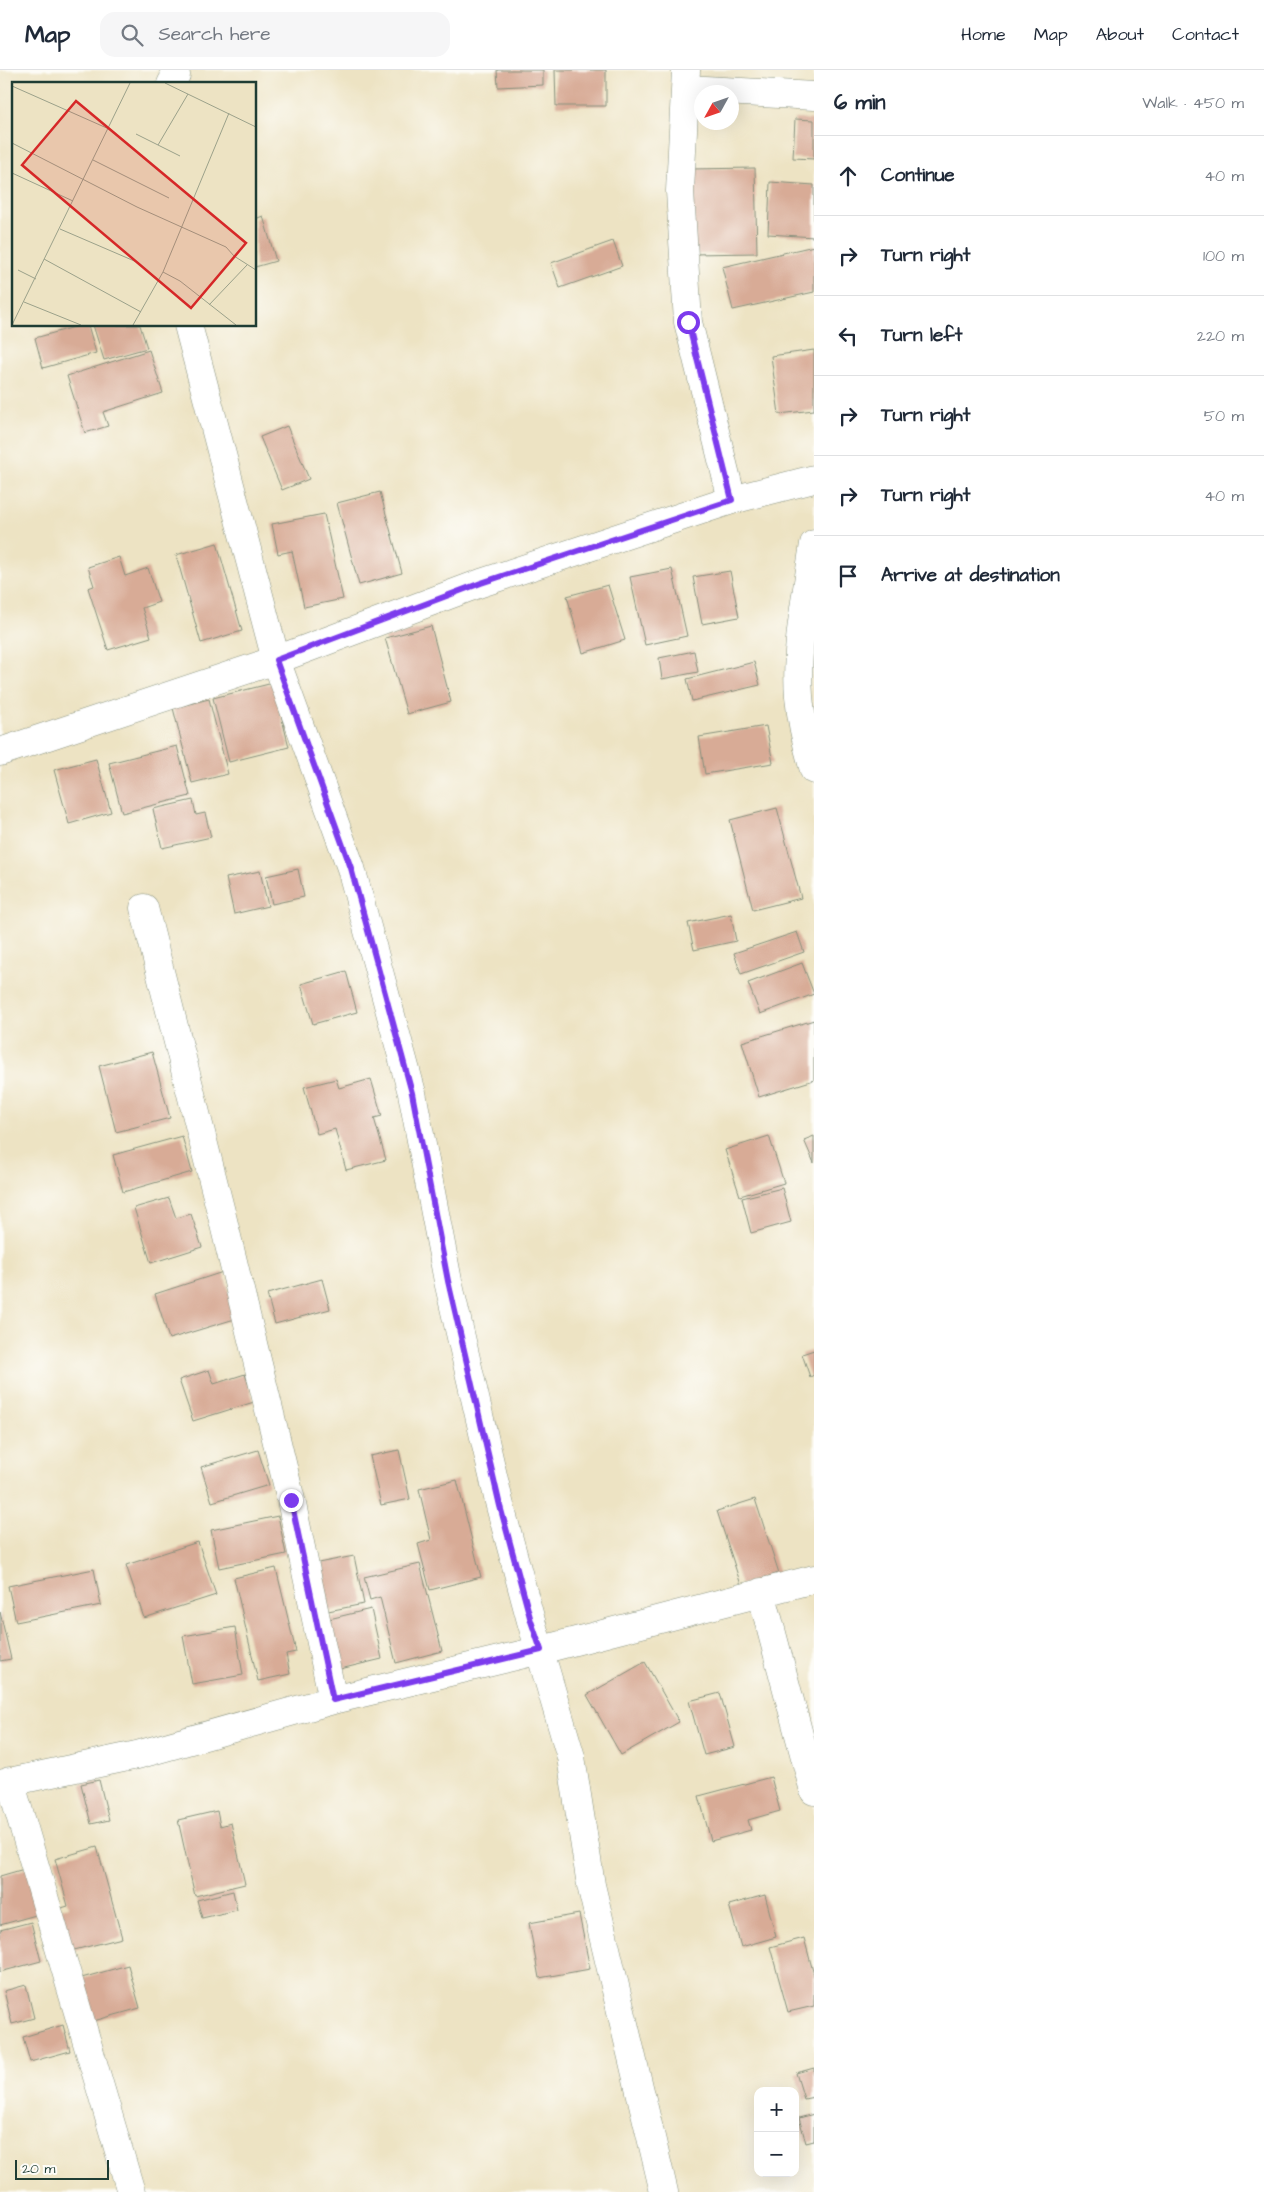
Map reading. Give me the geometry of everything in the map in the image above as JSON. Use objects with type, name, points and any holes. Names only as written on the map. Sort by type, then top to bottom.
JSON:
[{"type":"street","points":[[172,82],[176,74],[174,70]]},
{"type":"street","points":[[732,500],[688,322],[680,191],[686,80],[814,96]]},
{"type":"street","points":[[188,326],[276,660],[351,868],[412,1093],[448,1281],[498,1497],[531,1621],[571,1756],[591,1885],[664,2192]]},
{"type":"street","points":[[0,752],[276,660],[481,583],[732,500],[814,479]]},
{"type":"street","points":[[814,544],[798,662],[799,695],[804,730],[814,770]]},
{"type":"street","points":[[144,908],[221,1212],[288,1491],[333,1700]]},
{"type":"street","points":[[131,2192],[5,1783],[137,1755],[333,1700],[541,1650],[814,1579]]},
{"type":"street","points":[[761,1592],[814,1791]]},
{"type":"building","points":[[497,70],[543,70],[543,85],[498,87]]},
{"type":"building","points":[[555,70],[606,70],[606,106],[556,106]]},
{"type":"building","points":[[795,119],[814,120],[814,159],[793,158]]},
{"type":"building","points":[[755,168],[757,253],[692,254],[690,169]]},
{"type":"building","points":[[770,182],[814,185],[814,237],[768,234]]},
{"type":"building","points":[[263,216],[276,261],[256,267],[256,219]]},
{"type":"building","points":[[613,241],[622,266],[560,288],[551,263]]},
{"type":"building","points":[[814,246],[814,292],[733,310],[722,267]]},
{"type":"building","points":[[78,326],[88,326],[96,353],[43,368],[35,338]]},
{"type":"building","points":[[93,326],[140,326],[147,348],[104,360]]},
{"type":"building","points":[[149,350],[163,393],[103,412],[108,426],[85,433],[67,376]]},
{"type":"building","points":[[814,350],[814,410],[779,414],[771,356]]},
{"type":"building","points":[[287,426],[309,479],[282,490],[260,437]]},
{"type":"building","points":[[380,492],[402,573],[359,585],[337,503]]},
{"type":"building","points":[[324,514],[343,599],[304,607],[292,551],[278,554],[272,524]]},
{"type":"building","points":[[217,543],[242,631],[201,643],[176,555]]},
{"type":"building","points":[[119,557],[125,576],[148,568],[159,602],[142,608],[151,637],[108,650],[88,588],[94,586],[88,567]]},
{"type":"building","points":[[672,569],[687,636],[645,645],[630,577]]},
{"type":"building","points":[[730,571],[739,617],[702,624],[693,577]]},
{"type":"building","points":[[608,585],[625,640],[583,653],[567,596]]},
{"type":"building","points":[[431,626],[451,702],[407,714],[385,638]]},
{"type":"building","points":[[694,651],[698,672],[662,679],[659,658]]},
{"type":"building","points":[[754,662],[760,685],[692,701],[687,679]]},
{"type":"building","points":[[273,683],[289,747],[229,762],[213,698]]},
{"type":"building","points":[[209,699],[228,774],[192,783],[173,708]]},
{"type":"building","points":[[766,726],[773,763],[705,774],[699,737]]},
{"type":"building","points":[[177,746],[190,796],[122,813],[109,763]]},
{"type":"building","points":[[96,759],[111,812],[69,824],[54,770]]},
{"type":"building","points":[[193,800],[196,815],[205,813],[211,837],[162,848],[153,809]]},
{"type":"building","points":[[777,808],[801,898],[753,910],[730,820]]},
{"type":"building","points":[[298,869],[304,897],[272,904],[266,876]]},
{"type":"building","points":[[260,871],[268,906],[234,914],[226,878]]},
{"type":"building","points":[[731,914],[736,941],[694,950],[688,923]]},
{"type":"building","points":[[797,932],[804,952],[741,974],[734,953]]},
{"type":"building","points":[[802,963],[814,994],[760,1014],[748,983]]},
{"type":"building","points":[[346,971],[357,1012],[313,1024],[301,984]]},
{"type":"building","points":[[814,1020],[814,1080],[759,1097],[742,1042]]},
{"type":"building","points":[[152,1052],[170,1118],[116,1132],[99,1066]]},
{"type":"building","points":[[336,1079],[339,1088],[371,1079],[382,1116],[374,1118],[386,1160],[346,1170],[335,1129],[317,1134],[304,1087]]},
{"type":"building","points":[[182,1136],[192,1172],[123,1192],[113,1155]]},
{"type":"building","points":[[769,1136],[784,1183],[740,1196],[725,1150]]},
{"type":"building","points":[[814,1136],[814,1163],[804,1140]]},
{"type":"building","points":[[782,1188],[791,1222],[751,1233],[742,1198]]},
{"type":"building","points":[[169,1198],[176,1218],[191,1214],[202,1247],[151,1263],[134,1208]]},
{"type":"building","points":[[223,1272],[238,1318],[169,1339],[155,1294]]},
{"type":"building","points":[[322,1279],[330,1309],[275,1324],[267,1294]]},
{"type":"building","points":[[814,1350],[814,1375],[810,1377],[802,1354]]},
{"type":"building","points":[[209,1370],[214,1384],[245,1374],[254,1402],[193,1421],[179,1380]]},
{"type":"building","points":[[258,1450],[269,1485],[212,1502],[201,1467]]},
{"type":"building","points":[[399,1450],[410,1499],[381,1505],[370,1456]]},
{"type":"building","points":[[457,1480],[481,1577],[430,1590],[418,1544],[431,1540],[419,1489]]},
{"type":"building","points":[[755,1499],[779,1573],[741,1585],[717,1511]]},
{"type":"building","points":[[278,1516],[286,1554],[219,1568],[211,1530]]},
{"type":"building","points":[[198,1542],[216,1595],[144,1618],[126,1565]]},
{"type":"building","points":[[354,1556],[364,1604],[323,1612],[313,1564]]},
{"type":"building","points":[[420,1564],[442,1651],[396,1663],[380,1597],[370,1600],[364,1577]]},
{"type":"building","points":[[276,1568],[296,1652],[286,1654],[290,1674],[258,1681],[234,1578]]},
{"type":"building","points":[[94,1569],[101,1605],[16,1622],[8,1586]]},
{"type":"building","points":[[371,1609],[382,1659],[340,1669],[329,1619]]},
{"type":"building","points":[[0,1612],[11,1659],[0,1661]]},
{"type":"building","points":[[235,1627],[243,1675],[192,1684],[183,1636]]},
{"type":"building","points":[[645,1662],[679,1722],[621,1755],[587,1695]]},
{"type":"building","points":[[720,1693],[735,1747],[704,1755],[689,1701]]},
{"type":"building","points":[[771,1777],[780,1811],[748,1820],[751,1830],[711,1841],[699,1796]]},
{"type":"building","points":[[99,1780],[109,1820],[91,1824],[81,1784]]},
{"type":"building","points":[[217,1811],[220,1826],[231,1823],[245,1884],[195,1896],[178,1820]]},
{"type":"building","points":[[97,1847],[122,1938],[70,1951],[58,1909],[68,1906],[55,1859]]},
{"type":"building","points":[[31,1867],[43,1913],[0,1925],[0,1876]]},
{"type":"building","points":[[233,1891],[237,1910],[202,1918],[197,1900]]},
{"type":"building","points":[[765,1895],[776,1937],[741,1947],[729,1905]]},
{"type":"building","points":[[579,1914],[590,1969],[539,1978],[529,1923]]},
{"type":"building","points":[[31,1922],[41,1961],[0,1972],[0,1930]]},
{"type":"building","points":[[804,1938],[814,1975],[814,2006],[788,2012],[770,1947]]},
{"type":"building","points":[[128,1965],[140,2008],[90,2022],[78,1979]]},
{"type":"building","points":[[26,1985],[34,2018],[12,2024],[4,1991]]},
{"type":"building","points":[[63,2025],[70,2051],[30,2062],[23,2037]]},
{"type":"building","points":[[814,2068],[814,2097],[804,2099],[796,2073]]},
{"type":"building","points":[[814,2114],[814,2141],[806,2143],[799,2118]]},
{"type":"route","points":[[291,1500],[333,1700],[541,1650],[531,1621],[500,1506],[448,1281],[412,1093],[351,868],[276,660],[481,583],[732,500],[688,322]]}]
